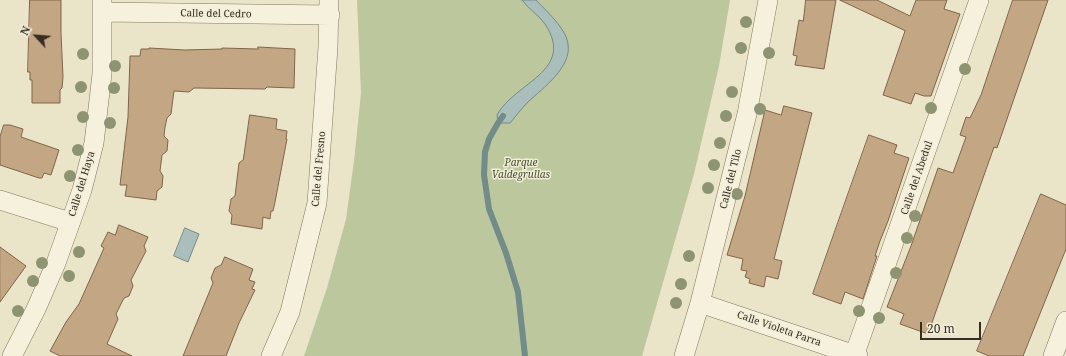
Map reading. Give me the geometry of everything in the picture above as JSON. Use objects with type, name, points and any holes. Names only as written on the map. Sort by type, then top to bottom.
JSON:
[{"type":"street","name":"Calle del Tilo","points":[[684,356],[700,303],[747,114],[768,0]]},
{"type":"street","name":"Calle del Abedul","points":[[856,356],[979,0]]},
{"type":"street","name":"Calle del Cedro","points":[[103,6],[329,8]]},
{"type":"street","name":"Calle del Haya","points":[[12,356],[36,309],[56,263],[82,190],[94,143],[102,74],[103,6]]},
{"type":"street","name":"Calle del Fresno","points":[[271,356],[290,312],[317,203],[329,8]]},
{"type":"street","points":[[0,200],[70,222]]},
{"type":"street","name":"Calle Violeta Parra","points":[[700,303],[856,356]]},
{"type":"street","points":[[1053,356],[1066,321]]},
{"type":"green space","name":"Parque Valdegrullas","points":[[357,0],[730,0],[719,66],[694,174],[642,356],[304,356],[327,288],[346,219],[361,93]]},
{"type":"shaded area","points":[[522,0],[536,0],[555,20],[564,32],[568,44],[568,53],[566,61],[561,69],[548,84],[528,102],[510,123],[498,123],[497,115],[516,93],[539,75],[548,65],[553,53],[553,40],[545,24]]},
{"type":"shaded area","points":[[185,228],[199,234],[188,262],[174,256]]},
{"type":"building","points":[[30,0],[61,0],[63,77],[62,88],[60,90],[60,103],[32,103],[32,80],[30,80],[30,72],[28,72]]},
{"type":"building","points":[[806,0],[836,0],[824,69],[795,65],[797,56],[793,55],[799,20],[803,21]]},
{"type":"building","points":[[840,0],[877,0],[910,16],[916,0],[947,0],[944,9],[960,14],[931,96],[924,96],[915,93],[911,104],[883,95],[905,31]]},
{"type":"building","points":[[1013,0],[1048,0],[997,148],[994,147],[928,334],[900,324],[904,314],[887,307],[911,246],[938,168],[953,173],[966,137],[960,135],[966,117],[970,118],[981,95]]},
{"type":"building","points":[[258,47],[295,49],[294,88],[194,88],[189,92],[174,91],[171,114],[167,118],[165,127],[164,136],[168,140],[167,151],[162,155],[160,171],[163,176],[162,187],[157,191],[156,200],[125,196],[127,185],[120,185],[128,117],[130,56],[140,56],[141,49],[149,48],[185,50],[222,48],[258,49]]},
{"type":"building","points":[[784,106],[812,113],[774,259],[782,261],[778,279],[766,276],[764,287],[749,283],[750,279],[745,277],[747,271],[741,270],[743,259],[727,255],[745,196],[765,110],[781,115]]},
{"type":"building","points":[[250,115],[277,119],[276,129],[287,131],[287,139],[273,211],[271,211],[270,219],[263,217],[262,229],[231,224],[232,215],[229,211],[231,199],[235,196],[239,163],[243,160]]},
{"type":"building","points":[[4,125],[10,125],[23,129],[21,137],[59,150],[51,175],[44,173],[42,178],[39,178],[0,165],[0,137]]},
{"type":"building","points":[[869,135],[897,145],[894,153],[909,158],[875,256],[877,256],[863,299],[845,292],[841,304],[813,294]]},
{"type":"building","points":[[1041,194],[1066,205],[1066,249],[1023,356],[989,356],[977,351]]},
{"type":"building","points":[[119,225],[148,237],[144,246],[146,251],[131,280],[133,286],[129,296],[124,298],[116,314],[118,319],[107,344],[132,356],[60,356],[50,351],[66,322],[79,304],[104,248],[101,246],[108,232],[115,235]]},
{"type":"building","points":[[0,247],[26,266],[0,302]]},
{"type":"building","points":[[225,257],[253,269],[249,280],[255,282],[252,289],[255,290],[239,323],[226,356],[183,356],[213,283],[211,278],[215,268],[221,265]]},
{"type":"waterway","points":[[503,116],[489,139],[485,152],[484,175],[489,209],[506,253],[518,292],[525,356]]}]
